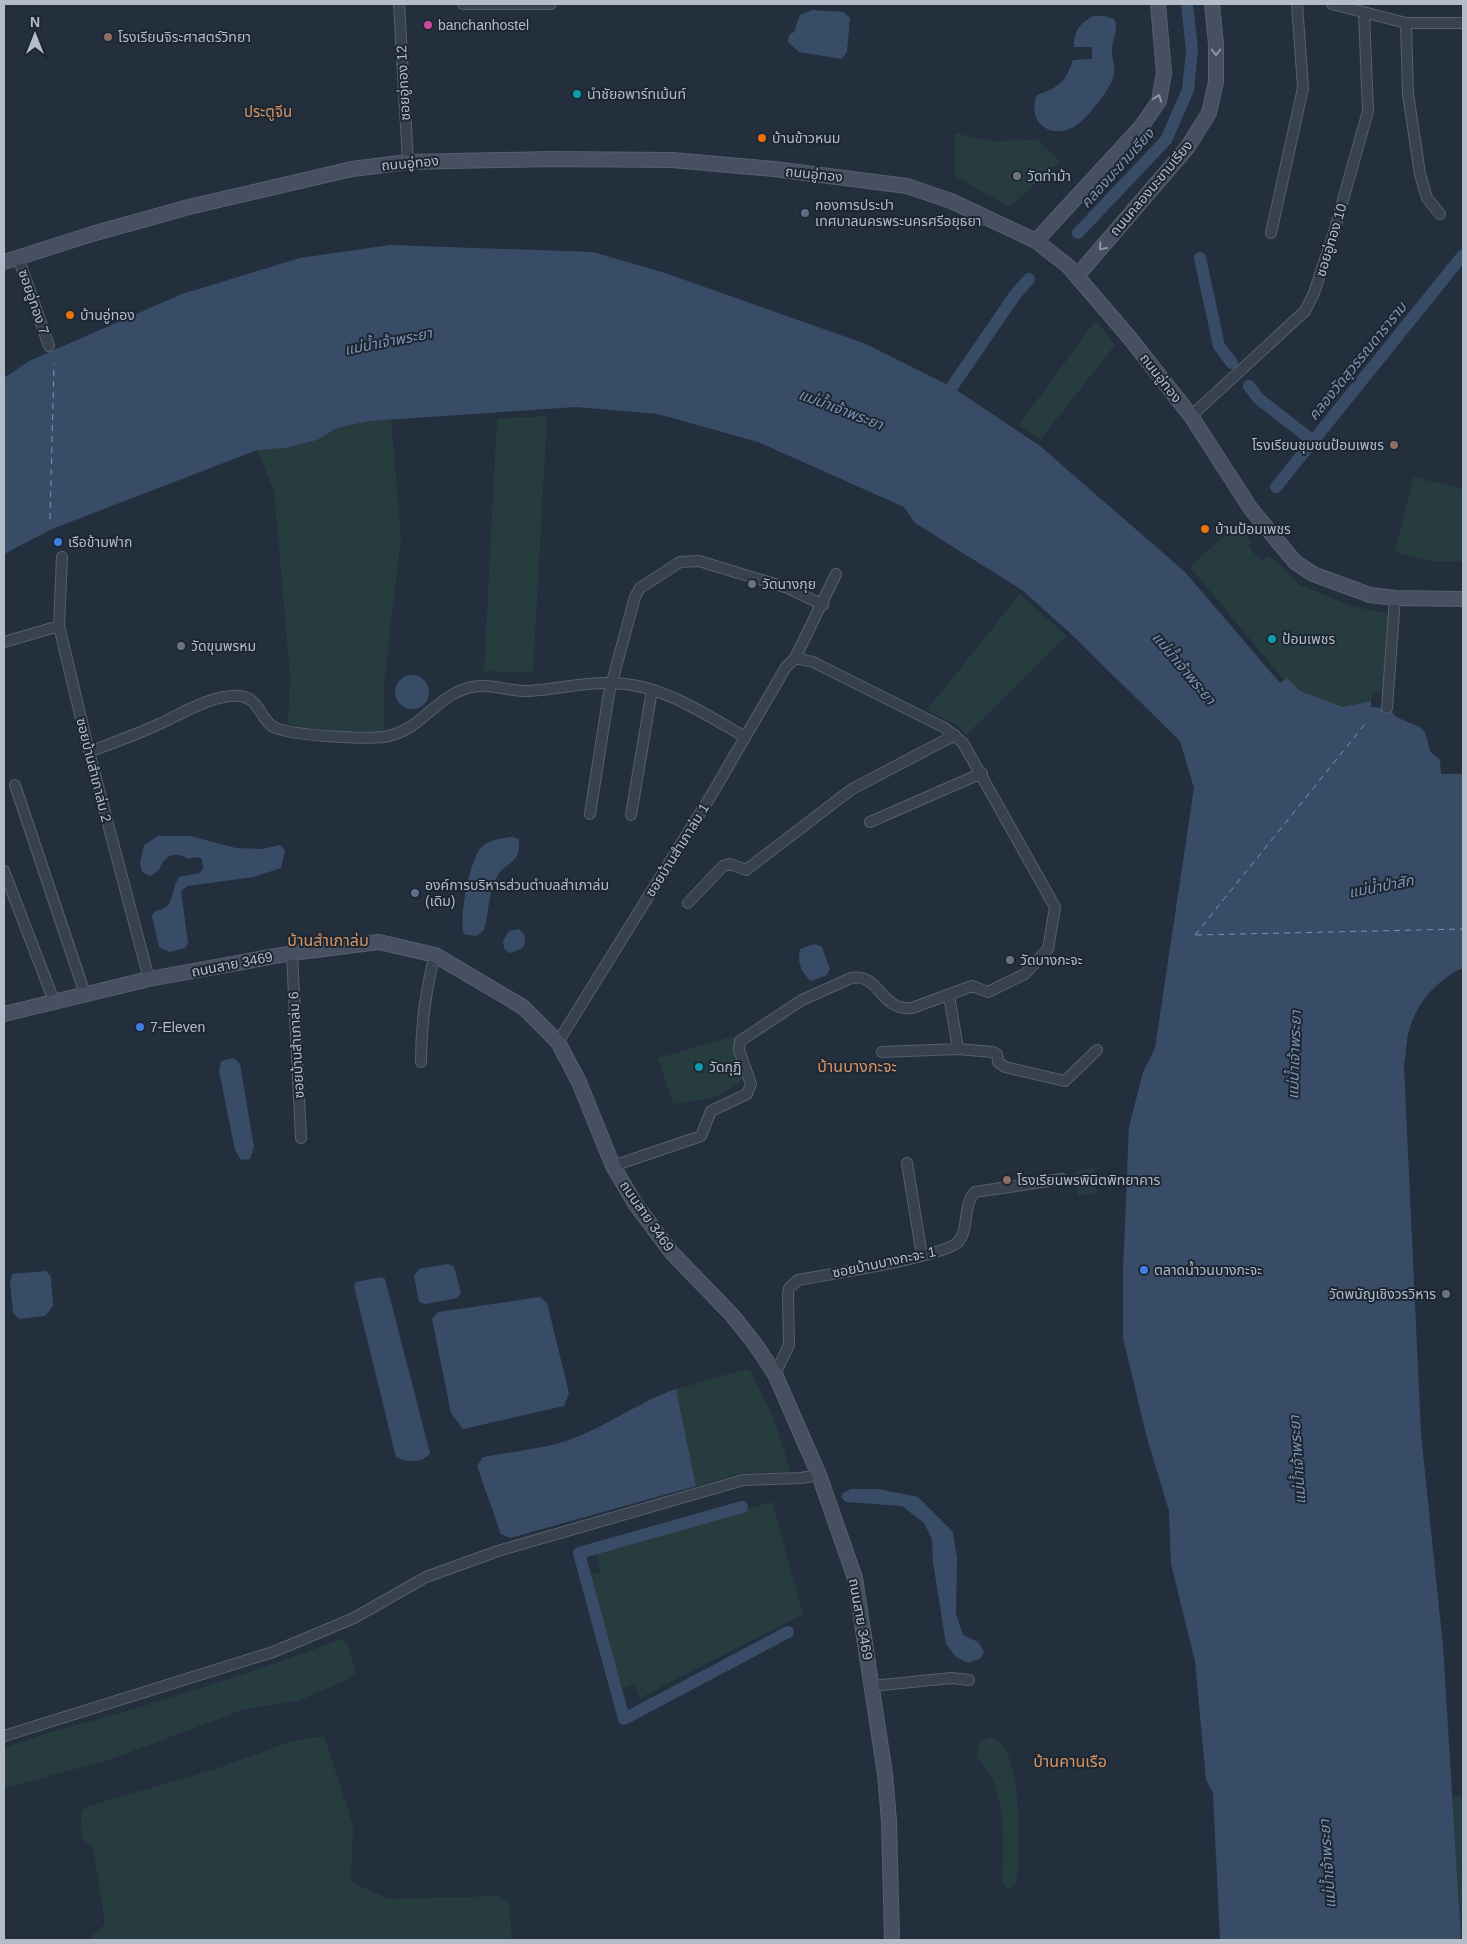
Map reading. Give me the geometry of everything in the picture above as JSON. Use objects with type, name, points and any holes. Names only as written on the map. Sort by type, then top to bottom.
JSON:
[{"type":"street","name":"ซอยอู่ทอง 12","points":[[399,4],[408,162]]},
{"type":"street","points":[[463,4],[551,4]]},
{"type":"street","points":[[1036,241],[1141,127],[1159,101],[1164,73],[1158,4]]},
{"type":"street","name":"ถนนคลองมะขามเรียง","points":[[1077,276],[1187,148],[1208,113],[1216,82],[1216,44],[1212,4]]},
{"type":"street","points":[[1271,233],[1303,88],[1297,4]]},
{"type":"street","points":[[1332,4],[1364,14],[1406,23],[1463,23]]},
{"type":"street","name":"ซอยอู่ทอง 10","points":[[1191,416],[1305,310],[1314,293],[1334,232],[1368,111],[1364,14]]},
{"type":"street","points":[[1406,23],[1408,94],[1420,174],[1427,198],[1440,214]]},
{"type":"street","name":"ถนนอู่ทอง","points":[[4,262],[189,207],[352,169],[408,162],[510,159],[672,160],[862,179],[907,186],[951,201],[1036,241],[1050,250],[1077,276],[1191,416],[1250,509],[1295,562],[1313,574],[1370,595],[1395,598],[1463,599]]},
{"type":"street","name":"ซอยอู่ทอง 7","points":[[18,257],[49,346]]},
{"type":"street","name":"ซอยบ้านสำเภาล่ม 2","points":[[62,558],[59,626],[88,752],[149,979]]},
{"type":"street","points":[[590,814],[612,682],[634,597],[640,588],[680,562],[699,561],[788,588],[823,605]]},
{"type":"street","name":"ซอยบ้านสำเภาล่ม 1","points":[[558,1042],[786,667],[795,658],[823,605],[836,574]]},
{"type":"street","points":[[1387,708],[1395,598]]},
{"type":"street","points":[[4,642],[59,626]]},
{"type":"street","points":[[613,1166],[701,1136],[710,1111],[747,1094],[750,1089],[751,1084],[739,1050],[740,1041],[802,1000],[851,978],[859,977],[868,980],[893,1006],[902,1009],[912,1008],[972,986],[988,992],[1025,974],[1048,949],[1055,907],[982,773],[955,735],[945,728],[812,662],[795,658]]},
{"type":"street","points":[[88,752],[158,725],[189,709],[224,698],[240,696],[251,699],[272,726],[285,731],[301,734],[383,737],[400,733],[414,726],[457,692],[476,686],[496,685],[519,691],[546,690],[612,682],[652,690],[680,699],[745,737]]},
{"type":"street","points":[[631,814],[652,690]]},
{"type":"street","points":[[688,904],[723,866],[730,864],[746,870],[852,789],[955,735]]},
{"type":"street","points":[[870,822],[982,773]]},
{"type":"street","points":[[15,784],[85,994]]},
{"type":"street","points":[[4,871],[54,1001]]},
{"type":"street","name":"ถนนสาย 3469","points":[[4,1014],[149,979],[292,953],[356,943],[379,942],[435,955],[523,1007],[558,1042],[579,1082],[613,1166],[636,1205],[659,1238],[732,1315],[775,1374],[818,1475],[855,1578],[872,1686],[889,1821],[892,1940]]},
{"type":"street","name":"ซอยบ้านสำเภาล่ม 6","points":[[292,953],[301,1138]]},
{"type":"street","points":[[421,1062],[421,1023],[426,989],[435,955]]},
{"type":"street","points":[[949,995],[958,1049]]},
{"type":"street","points":[[882,1052],[958,1049],[993,1052],[997,1054],[998,1062],[1004,1067],[1065,1081],[1098,1050]]},
{"type":"street","points":[[907,1162],[922,1256]]},
{"type":"street","name":"ซอยบ้านบางกะจะ 1","points":[[775,1374],[788,1345],[789,1288],[798,1280],[922,1256],[953,1246],[959,1240],[968,1200],[975,1192],[1062,1179]]},
{"type":"street","points":[[4,1736],[273,1652],[354,1618],[426,1577],[498,1551],[743,1480],[801,1478],[818,1475]]},
{"type":"street","points":[[872,1686],[950,1678],[969,1680]]},
{"type":"green space","points":[[955,133],[989,141],[1037,140],[1060,162],[1009,207],[955,176]]},
{"type":"green space","points":[[1096,320],[1115,345],[1040,440],[1019,425]]},
{"type":"green space","points":[[547,416],[533,673],[484,671],[497,419]]},
{"type":"green space","points":[[391,419],[401,537],[384,683],[384,733],[307,728],[288,724],[290,675],[274,491],[257,450],[286,448],[317,440],[337,428],[369,421]]},
{"type":"green space","points":[[1414,477],[1463,489],[1463,561],[1435,562],[1395,552]]},
{"type":"green space","points":[[1237,524],[1252,542],[1248,546],[1262,562],[1268,556],[1276,561],[1298,584],[1351,606],[1390,614],[1386,692],[1372,691],[1371,701],[1343,707],[1300,691],[1287,679],[1285,681],[1190,567]]},
{"type":"green space","points":[[1020,594],[1067,636],[966,735],[957,725],[927,710]]},
{"type":"green space","points":[[734,1036],[745,1077],[729,1090],[712,1097],[673,1104],[658,1058]]},
{"type":"green space","points":[[1094,1168],[1097,1193],[1078,1196],[1075,1171]]},
{"type":"green space","points":[[746,1369],[751,1372],[773,1416],[790,1469],[788,1472],[742,1473],[696,1486],[676,1389]]},
{"type":"green space","points":[[772,1502],[803,1614],[640,1698],[634,1684],[620,1689],[589,1575],[601,1572],[596,1554]]},
{"type":"green space","points":[[341,1639],[347,1643],[356,1672],[348,1679],[298,1701],[245,1709],[109,1760],[4,1788],[4,1748],[223,1681]]},
{"type":"green space","points":[[324,1736],[353,1825],[351,1882],[389,1899],[499,1896],[509,1901],[512,1938],[471,1940],[88,1940],[105,1924],[93,1846],[82,1839],[81,1815],[85,1807],[213,1770],[292,1741]]},
{"type":"green space","points":[[990,1737],[1004,1746],[1010,1761],[1017,1796],[1019,1854],[1016,1885],[1012,1888],[1006,1888],[1002,1883],[1003,1830],[1000,1803],[989,1773],[976,1756],[979,1743]]},
{"type":"green space","points":[[1463,1796],[1463,1937],[1461,1937],[1452,1798]]},
{"type":"water","points":[[812,10],[844,12],[850,18],[847,52],[842,59],[799,52],[788,42],[789,35],[794,32],[800,15]]},
{"type":"water","points":[[1093,16],[1104,16],[1114,19],[1116,30],[1112,51],[1114,75],[1112,81],[1097,104],[1077,125],[1063,131],[1047,129],[1037,119],[1035,104],[1037,95],[1060,83],[1067,74],[1073,60],[1092,59],[1092,47],[1074,47],[1074,41],[1079,28]]},
{"type":"water","points":[[390,245],[593,252],[665,273],[866,344],[952,387],[1040,446],[1185,572],[1280,683],[1287,678],[1300,691],[1343,707],[1371,701],[1371,707],[1390,709],[1396,717],[1420,727],[1425,732],[1430,751],[1440,760],[1441,774],[1463,774],[1463,968],[1438,984],[1418,1009],[1409,1032],[1404,1066],[1421,1434],[1443,1646],[1461,1940],[1220,1940],[1213,1793],[1206,1780],[1195,1661],[1171,1564],[1169,1511],[1147,1438],[1123,1338],[1123,1272],[1129,1127],[1143,1072],[1155,1048],[1194,788],[1180,741],[1070,633],[1022,590],[915,523],[904,507],[758,442],[658,414],[576,407],[369,421],[337,428],[317,440],[286,448],[257,450],[52,529],[4,554],[4,378],[29,361],[182,294],[300,258]]},
{"type":"water","points":[[412,675],[424,680],[429,692],[424,704],[412,709],[400,704],[395,692],[400,680]]},
{"type":"water","points":[[158,836],[190,836],[236,848],[262,849],[280,845],[285,850],[281,868],[254,877],[187,886],[181,891],[188,943],[185,948],[170,952],[159,947],[152,916],[155,911],[166,907],[169,903],[179,877],[200,873],[203,868],[202,859],[198,857],[188,859],[183,856],[174,855],[167,858],[159,870],[150,876],[142,872],[140,863],[144,845]]},
{"type":"water","points":[[512,837],[519,839],[518,853],[516,858],[502,870],[495,881],[490,895],[484,930],[476,936],[464,934],[463,916],[466,891],[476,856],[487,843]]},
{"type":"water","points":[[519,929],[525,935],[524,946],[519,950],[509,953],[504,948],[503,941],[509,931]]},
{"type":"water","points":[[814,944],[822,947],[830,969],[827,975],[811,981],[801,966],[799,954],[800,949]]},
{"type":"water","points":[[234,1058],[240,1064],[254,1147],[250,1159],[241,1160],[235,1150],[219,1071],[221,1061]]},
{"type":"water","points":[[448,1264],[454,1267],[461,1293],[457,1298],[426,1304],[419,1302],[414,1276],[419,1269]]},
{"type":"water","points":[[46,1271],[51,1277],[53,1306],[45,1316],[19,1319],[13,1313],[10,1282],[12,1274]]},
{"type":"water","points":[[382,1277],[385,1279],[430,1453],[423,1459],[414,1461],[396,1457],[354,1286],[356,1282]]},
{"type":"water","points":[[540,1297],[547,1303],[569,1393],[564,1406],[463,1429],[451,1413],[432,1319],[438,1312]]},
{"type":"water","points":[[676,1389],[696,1486],[510,1538],[501,1534],[477,1466],[483,1457],[566,1441]]},
{"type":"water","points":[[851,1489],[878,1489],[918,1497],[953,1532],[957,1559],[956,1614],[963,1635],[978,1642],[984,1651],[981,1658],[968,1663],[956,1657],[946,1644],[933,1562],[932,1539],[924,1523],[902,1506],[846,1502],[841,1497],[843,1493]]},
{"type":"waterway","name":"คลองมะขามเรียง","points":[[1078,233],[1166,140],[1188,90],[1192,50],[1187,4]]},
{"type":"waterway","name":"คลองวัดสุวรรณดาราราม","points":[[1276,487],[1463,255]]},
{"type":"waterway","points":[[1200,258],[1219,346],[1232,363]]},
{"type":"waterway","name":"คลองมะขามเรียง","points":[[943,400],[1015,295],[1029,279]]},
{"type":"waterway","points":[[1249,386],[1259,399],[1313,441]]},
{"type":"waterway","points":[[742,1507],[579,1553],[624,1719],[788,1632]]},
{"type":"ferry route","points":[[50,519],[54,364]]},
{"type":"ferry route","points":[[1195,935],[1365,724]]},
{"type":"ferry route","points":[[1196,935],[1463,929]]},
{"type":"place","name":"banchanhostel","points":[[428,25]]},
{"type":"place","name":"โรงเรียนจิระศาสตร์วิทยา","points":[[108,37]]},
{"type":"place","name":"นำชัยอพาร์ทเม้นท์","points":[[577,94]]},
{"type":"place","name":"บ้านข้าวหนม","points":[[762,138]]},
{"type":"place","name":"วัดท่าม้า","points":[[1017,176]]},
{"type":"place","name":"กองการประปา เทศบาลนครพระนครศรีอยุธยา","points":[[805,213]]},
{"type":"place","name":"บ้านอู่ทอง","points":[[70,315]]},
{"type":"place","name":"โรงเรียนชุมชนป้อมเพชร","points":[[1394,445]]},
{"type":"place","name":"บ้านป้อมเพชร","points":[[1205,529]]},
{"type":"place","name":"เรือข้ามฟาก","points":[[58,542]]},
{"type":"place","name":"วัดนางกุย","points":[[752,584]]},
{"type":"place","name":"ป้อมเพชร","points":[[1272,639]]},
{"type":"place","name":"วัดขุนพรหม","points":[[181,646]]},
{"type":"place","name":"องค์การบริหารส่วนตำบลสำเภาล่ม (เดิม)","points":[[415,893]]},
{"type":"place","name":"วัดบางกะจะ","points":[[1010,960]]},
{"type":"place","name":"7-Eleven","points":[[140,1027]]},
{"type":"place","name":"วัดกุฏิ","points":[[699,1067]]},
{"type":"place","name":"โรงเรียนพรพินิตพิทยาคาร","points":[[1007,1180]]},
{"type":"place","name":"ตลาดน้ำวนบางกะจะ","points":[[1144,1270]]},
{"type":"place","name":"วัดพนัญเชิงวรวิหาร","points":[[1446,1294]]},
{"type":"district","name":"ประตูจีน","points":[[268,111]]},
{"type":"district","name":"บ้านสำเภาล่ม","points":[[328,940]]},
{"type":"district","name":"บ้านบางกะจะ","points":[[857,1066]]},
{"type":"district","name":"บ้านคานเรือ","points":[[1070,1761]]},
{"type":"water label","name":"แม่น้ำเจ้าพระยา","points":[[388,341]]},
{"type":"water label","name":"แม่น้ำเจ้าพระยา","points":[[841,409]]},
{"type":"water label","name":"แม่น้ำเจ้าพระยา","points":[[1184,668]]},
{"type":"water label","name":"แม่น้ำป่าสัก","points":[[1381,886]]},
{"type":"water label","name":"แม่น้ำเจ้าพระยา","points":[[1294,1055]]},
{"type":"water label","name":"แม่น้ำเจ้าพระยา","points":[[1297,1460]]},
{"type":"water label","name":"แม่น้ำเจ้าพระยา","points":[[1327,1864]]}]
